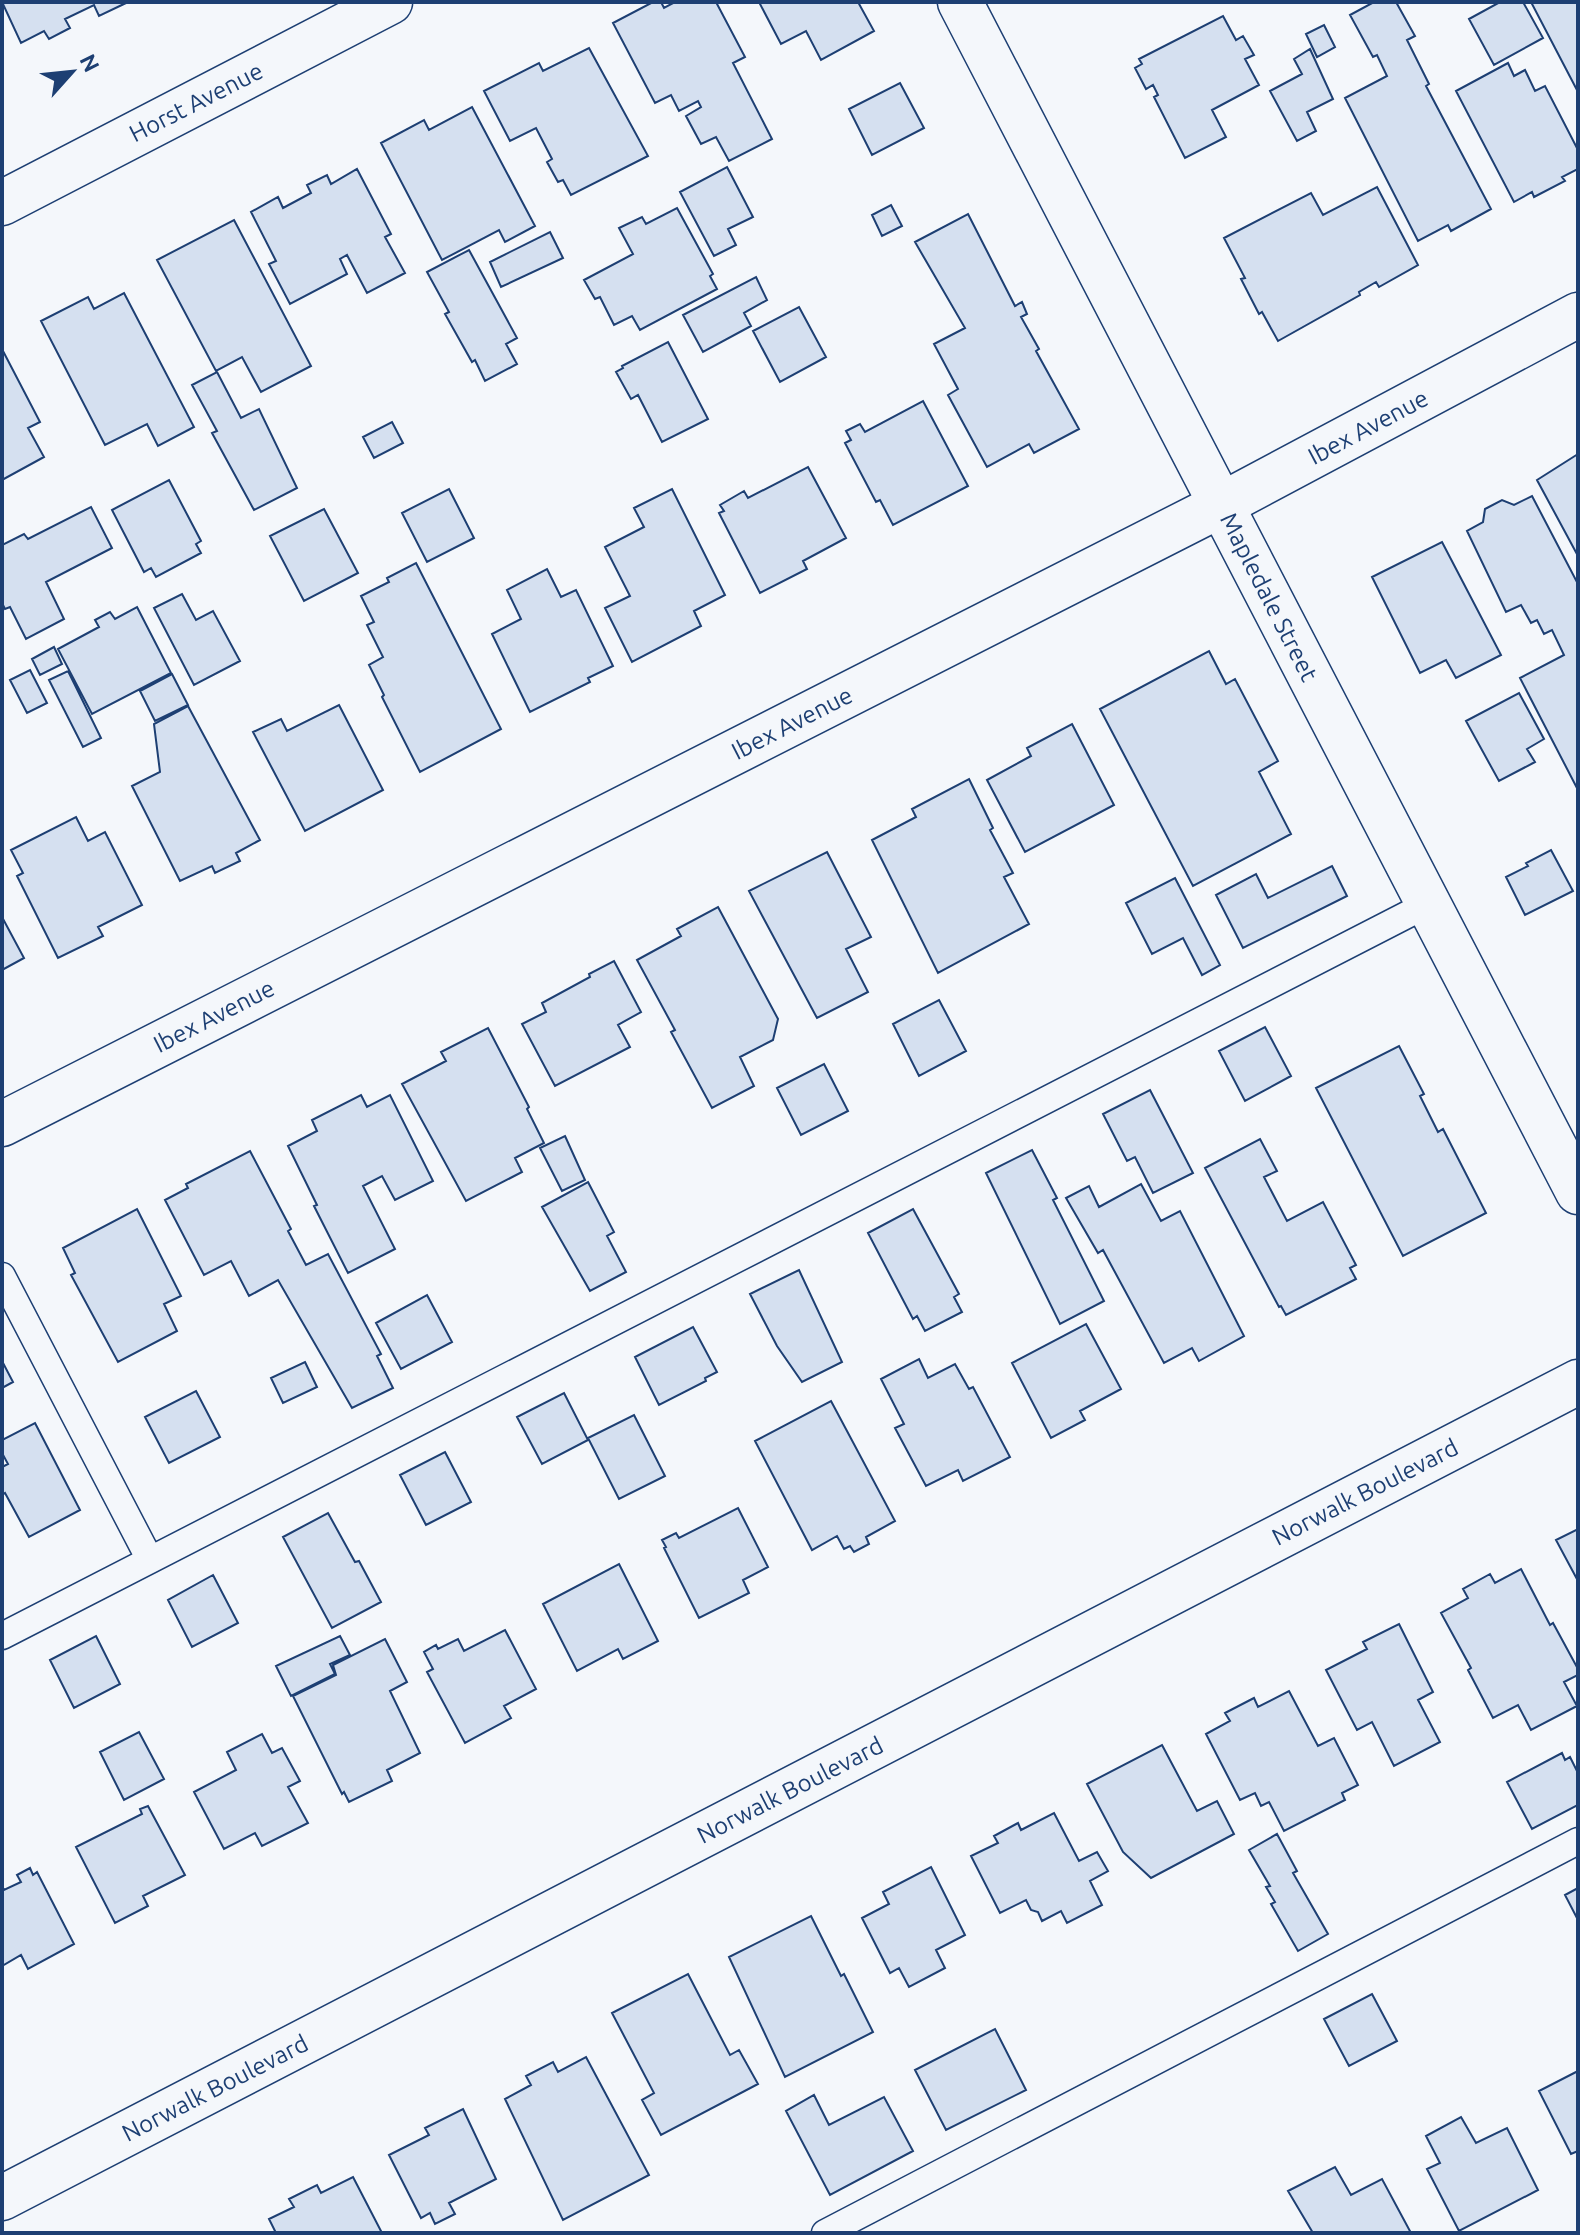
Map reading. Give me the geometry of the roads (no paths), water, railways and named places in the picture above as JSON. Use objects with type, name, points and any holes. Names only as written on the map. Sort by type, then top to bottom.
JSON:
[{"type":"street","name":"Horst Avenue","points":[[2,203],[390,2]]},
{"type":"street","name":"Mapledale Street","points":[[960,2],[1578,1192]]},
{"type":"street","name":"Ibex Avenue","points":[[2,1124],[1221,505],[1578,315]]},
{"type":"street","name":"Norwalk Boulevard","points":[[2,2198],[1578,1382]]},
{"type":"lane","points":[[2,1636],[1428,904]]},
{"type":"lane","points":[[2,1276],[150,1560]]},
{"type":"lane","points":[[825,2233],[1578,1841]]}]
